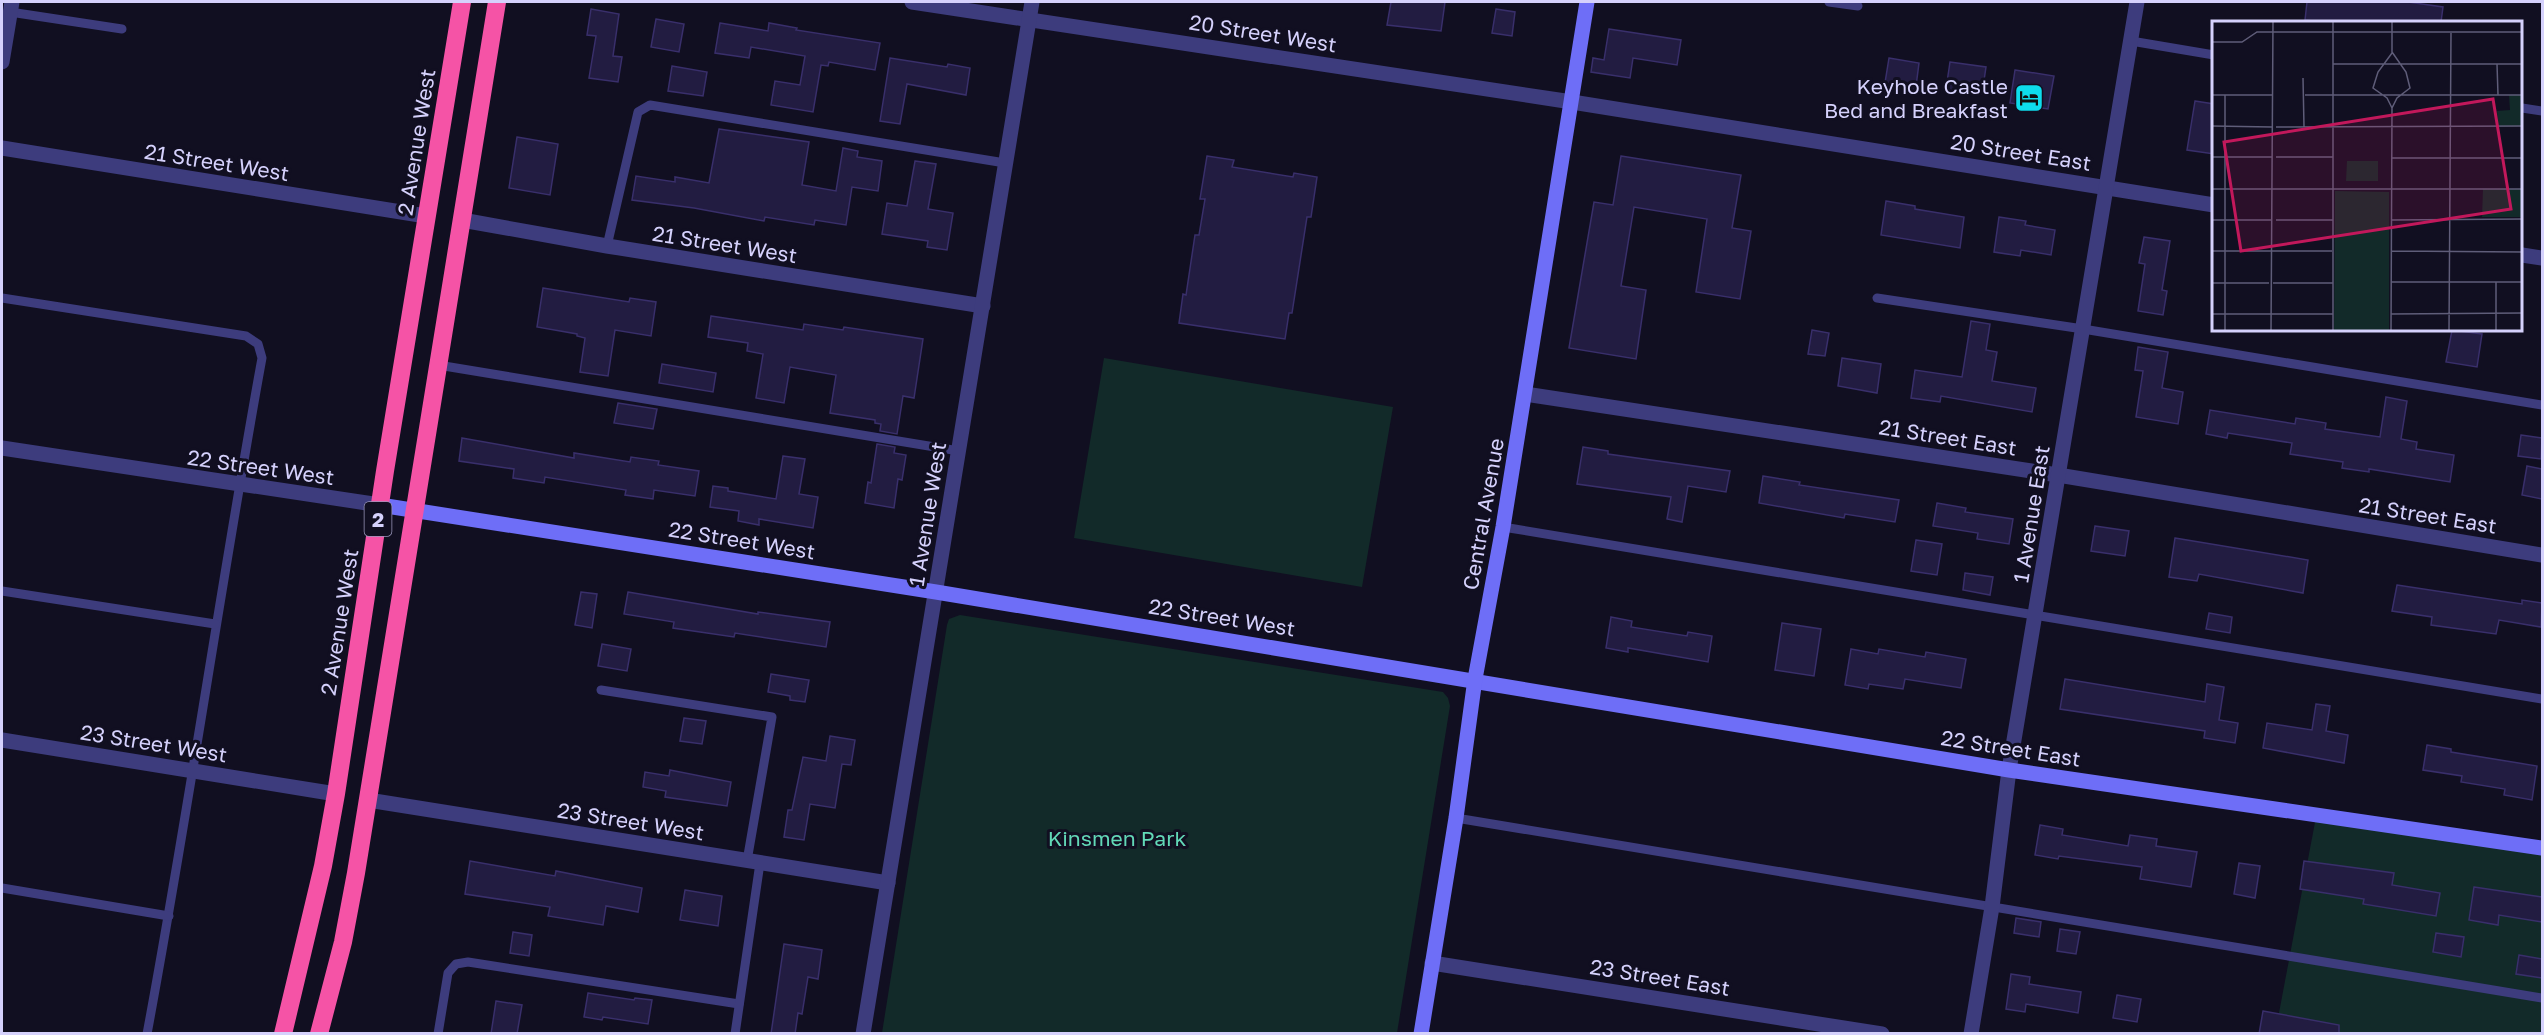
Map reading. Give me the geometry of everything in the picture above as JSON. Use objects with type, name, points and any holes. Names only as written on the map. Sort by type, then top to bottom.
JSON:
[{"type":"highway","name":"2 Avenue West","points":[[283,1034],[323,866],[336,794],[380,505],[462,2]]},
{"type":"highway","name":"2","points":[[319,1034],[343,942],[368,800],[497,2]]},
{"type":"street","name":"20 Street West","points":[[912,2],[1572,102]]},
{"type":"street","name":"1 Avenue West","points":[[863,1034],[1032,2]]},
{"type":"street","name":"Central Avenue","points":[[1421,1034],[1456,818],[1475,679],[1503,527],[1587,2]]},
{"type":"street","name":"1 Avenue East","points":[[1971,1034],[1992,907],[2009,770],[2137,2]]},
{"type":"street","points":[[2,62],[11,7]]},
{"type":"street","name":"20 Street East","points":[[1572,102],[2212,205]]},
{"type":"street","name":"21 Street West","points":[[2,148],[426,216]]},
{"type":"street","name":"21 Street West","points":[[462,220],[607,246],[983,306]]},
{"type":"street","points":[[2523,255],[2542,258]]},
{"type":"street","name":"21 Street East","points":[[1525,394],[2058,475],[2542,555]]},
{"type":"street","name":"22 Street West","points":[[2,448],[936,592],[1475,679]]},
{"type":"street","name":"22 Street East","points":[[1475,679],[2009,770],[2542,848]]},
{"type":"street","name":"23 Street West","points":[[2,740],[336,794]]},
{"type":"street","name":"23 Street West","points":[[368,800],[888,883]]},
{"type":"street","name":"23 Street East","points":[[1432,963],[1882,1034]]},
{"type":"lane","points":[[1829,2],[1858,6]]},
{"type":"lane","points":[[11,7],[122,28]]},
{"type":"lane","points":[[2131,41],[2212,55]]},
{"type":"lane","points":[[607,246],[638,112],[650,105],[1005,163]]},
{"type":"lane","points":[[2523,108],[2542,111]]},
{"type":"lane","points":[[2,298],[246,336],[258,344],[262,358],[215,624],[169,916],[147,1034]]},
{"type":"lane","points":[[1877,298],[2083,329],[2542,405]]},
{"type":"lane","points":[[438,365],[959,451]]},
{"type":"lane","points":[[1503,527],[2542,699]]},
{"type":"lane","points":[[2,591],[215,624]]},
{"type":"lane","points":[[601,690],[772,717],[735,1034]]},
{"type":"lane","points":[[1456,818],[2542,998]]},
{"type":"lane","points":[[2,888],[169,916]]},
{"type":"lane","points":[[438,1034],[448,973],[456,964],[468,962],[739,1004]]},
{"type":"green space","points":[[1104,358],[1393,407],[1362,587],[1074,538]]},
{"type":"green space","name":"Kinsmen Park","points":[[960,615],[1443,692],[1450,706],[1397,1033],[882,1033],[947,625],[949,619]]},
{"type":"green space","points":[[2316,817],[2542,853],[2542,1033],[2275,1034]]},
{"type":"building","points":[[1391,2],[1445,2],[1441,31],[1387,25]]},
{"type":"building","points":[[2307,2],[2408,2],[2443,7],[2441,21],[2305,20]]},
{"type":"building","points":[[591,9],[619,14],[613,56],[622,57],[618,82],[589,78],[596,36],[587,35]]},
{"type":"building","points":[[1496,9],[1515,12],[1512,36],[1492,33]]},
{"type":"building","points":[[656,19],[684,24],[679,52],[651,47]]},
{"type":"building","points":[[720,23],[768,31],[769,23],[797,28],[796,30],[880,43],[875,70],[829,62],[828,66],[821,65],[813,112],[771,105],[775,81],[800,85],[805,56],[751,47],[749,58],[715,53]]},
{"type":"building","points":[[1609,29],[1681,40],[1677,65],[1633,58],[1630,78],[1591,72],[1593,58],[1604,60]]},
{"type":"building","points":[[890,58],[947,67],[948,64],[970,68],[966,95],[907,84],[900,124],[880,121]]},
{"type":"building","points":[[1889,58],[1919,63],[1915,94],[1884,89]]},
{"type":"building","points":[[1950,62],[1986,67],[1982,94],[1946,89]]},
{"type":"building","points":[[672,66],[707,72],[703,96],[668,91]]},
{"type":"building","points":[[2015,70],[2054,76],[2048,109],[2010,103]]},
{"type":"building","points":[[2195,101],[2212,104],[2212,154],[2187,150]]},
{"type":"building","points":[[719,129],[809,142],[802,185],[836,191],[843,148],[858,151],[857,157],[882,161],[878,191],[852,187],[846,225],[815,220],[814,225],[765,217],[764,221],[694,208],[632,200],[636,176],[675,182],[675,177],[709,183]]},
{"type":"building","points":[[517,137],[558,144],[550,195],[509,188]]},
{"type":"building","points":[[1207,156],[1234,160],[1232,167],[1293,177],[1294,173],[1317,177],[1311,217],[1307,217],[1292,313],[1289,313],[1285,339],[1179,323],[1183,294],[1186,295],[1195,235],[1199,235],[1205,199],[1200,199]]},
{"type":"building","points":[[1621,156],[1741,175],[1732,228],[1751,231],[1740,299],[1696,292],[1707,219],[1634,207],[1621,286],[1646,290],[1636,359],[1569,348],[1594,202],[1613,205]]},
{"type":"building","points":[[915,161],[936,164],[928,209],[953,213],[947,250],[927,247],[928,241],[882,234],[887,203],[907,206]]},
{"type":"building","points":[[1886,201],[1915,206],[1915,209],[1964,217],[1960,248],[1881,235]]},
{"type":"building","points":[[1999,217],[2026,221],[2025,225],[2055,230],[2051,255],[2021,250],[2020,256],[1994,252]]},
{"type":"building","points":[[2144,237],[2170,241],[2162,290],[2167,291],[2163,315],[2138,311],[2145,264],[2139,263]]},
{"type":"building","points":[[543,288],[629,302],[630,298],[656,302],[651,336],[615,330],[608,376],[580,372],[585,338],[577,334],[537,327]]},
{"type":"building","points":[[711,316],[803,330],[804,324],[843,330],[844,327],[923,339],[914,398],[903,396],[897,434],[880,431],[881,424],[875,423],[875,420],[830,413],[836,375],[790,367],[784,403],[756,398],[763,354],[747,351],[748,343],[708,337]]},
{"type":"building","points":[[1971,321],[1990,324],[1986,350],[1997,352],[1992,381],[2036,388],[2032,412],[1941,396],[1940,402],[1911,398],[1915,370],[1962,377]]},
{"type":"building","points":[[1812,330],[1829,333],[1825,356],[1808,354]]},
{"type":"building","points":[[2452,332],[2482,334],[2477,367],[2446,362]]},
{"type":"building","points":[[2138,347],[2168,352],[2162,388],[2183,392],[2178,424],[2136,417],[2143,371],[2135,370]]},
{"type":"building","points":[[1842,358],[1881,364],[1877,393],[1838,386]]},
{"type":"building","points":[[662,364],[716,373],[713,392],[659,383]]},
{"type":"building","points":[[2386,397],[2407,401],[2401,439],[2417,442],[2416,449],[2454,455],[2450,482],[2369,469],[2369,472],[2342,468],[2343,462],[2290,454],[2292,443],[2228,433],[2227,438],[2206,434],[2210,410],[2295,424],[2296,418],[2326,423],[2325,429],[2380,437]]},
{"type":"building","points":[[618,403],[657,409],[653,429],[614,423]]},
{"type":"building","points":[[2521,435],[2542,438],[2541,459],[2518,456]]},
{"type":"building","points":[[462,438],[574,458],[574,453],[630,462],[631,457],[659,461],[658,465],[699,471],[695,496],[654,490],[653,499],[625,495],[626,490],[545,477],[544,483],[513,478],[514,469],[459,461]]},
{"type":"building","points":[[877,444],[895,447],[894,453],[906,455],[902,480],[898,479],[894,508],[865,503],[868,482],[871,483]]},
{"type":"building","points":[[1583,447],[1608,451],[1608,454],[1730,471],[1726,492],[1688,486],[1682,522],[1667,519],[1671,497],[1577,484]]},
{"type":"building","points":[[783,456],[805,459],[799,494],[818,497],[813,528],[759,519],[759,525],[738,521],[739,511],[710,507],[713,486],[728,488],[728,491],[776,499]]},
{"type":"building","points":[[2527,466],[2542,469],[2542,499],[2522,495]]},
{"type":"building","points":[[1763,476],[1800,482],[1799,485],[1899,500],[1895,522],[1845,514],[1844,518],[1759,503]]},
{"type":"building","points":[[1937,503],[1966,508],[1965,512],[2013,519],[2009,544],[1977,539],[1978,533],[1933,526]]},
{"type":"building","points":[[2095,526],[2129,531],[2125,556],[2091,551]]},
{"type":"building","points":[[2175,538],[2308,560],[2303,593],[2199,574],[2197,581],[2169,577]]},
{"type":"building","points":[[1916,540],[1942,544],[1937,575],[1911,571]]},
{"type":"building","points":[[1965,573],[1993,577],[1990,595],[1963,590]]},
{"type":"building","points":[[2397,585],[2522,604],[2522,600],[2542,603],[2541,627],[2499,620],[2496,634],[2431,625],[2432,617],[2392,611]]},
{"type":"building","points":[[581,592],[597,594],[592,628],[575,625]]},
{"type":"building","points":[[628,592],[758,614],[758,612],[830,622],[826,647],[735,633],[734,637],[673,628],[674,622],[624,614]]},
{"type":"building","points":[[2209,613],[2232,617],[2230,633],[2206,629]]},
{"type":"building","points":[[1611,617],[1632,621],[1631,627],[1687,636],[1688,632],[1712,636],[1708,662],[1628,648],[1628,652],[1606,648]]},
{"type":"building","points":[[1782,623],[1821,629],[1814,676],[1775,670]]},
{"type":"building","points":[[602,644],[631,649],[627,671],[598,666]]},
{"type":"building","points":[[1851,649],[1878,654],[1879,649],[1925,657],[1926,652],[1966,659],[1961,688],[1905,679],[1903,689],[1869,684],[1868,689],[1845,685]]},
{"type":"building","points":[[771,674],[809,680],[805,702],[790,700],[790,696],[768,692]]},
{"type":"building","points":[[2065,679],[2205,702],[2207,684],[2224,687],[2219,720],[2238,723],[2235,743],[2204,738],[2205,731],[2060,709]]},
{"type":"building","points":[[2316,704],[2330,706],[2326,731],[2348,735],[2344,763],[2263,748],[2267,723],[2312,730]]},
{"type":"building","points":[[684,718],[706,721],[702,744],[680,741]]},
{"type":"building","points":[[830,736],[855,740],[851,765],[842,764],[835,808],[810,804],[804,840],[784,837],[788,810],[792,810],[803,757],[826,761]]},
{"type":"building","points":[[2427,745],[2451,749],[2451,752],[2537,766],[2532,800],[2504,795],[2505,789],[2461,782],[2462,776],[2423,770]]},
{"type":"building","points":[[670,770],[731,782],[727,806],[665,797],[666,791],[643,787],[645,772],[669,776]]},
{"type":"building","points":[[2040,825],[2063,829],[2062,835],[2128,846],[2130,835],[2157,839],[2156,846],[2197,852],[2191,887],[2140,879],[2142,867],[2035,855]]},
{"type":"building","points":[[470,861],[555,876],[556,871],[642,888],[638,912],[606,906],[603,925],[548,916],[550,907],[465,894]]},
{"type":"building","points":[[2304,861],[2394,873],[2392,885],[2440,893],[2436,916],[2363,904],[2364,899],[2300,889]]},
{"type":"building","points":[[2239,863],[2260,866],[2255,898],[2234,894]]},
{"type":"building","points":[[2474,887],[2542,897],[2542,922],[2499,915],[2498,925],[2469,920]]},
{"type":"building","points":[[685,890],[722,896],[718,926],[680,920]]},
{"type":"building","points":[[2016,918],[2041,922],[2039,937],[2014,933]]},
{"type":"building","points":[[2060,929],[2080,932],[2076,954],[2057,951]]},
{"type":"building","points":[[513,932],[532,935],[529,956],[510,953]]},
{"type":"building","points":[[2436,933],[2464,937],[2461,957],[2433,952]]},
{"type":"building","points":[[784,944],[822,950],[818,979],[808,977],[802,1014],[798,1013],[795,1034],[771,1034]]},
{"type":"building","points":[[2519,955],[2542,959],[2542,978],[2516,974]]},
{"type":"building","points":[[2011,974],[2030,977],[2029,984],[2081,992],[2078,1013],[2026,1004],[2025,1012],[2006,1009]]},
{"type":"building","points":[[588,993],[634,1000],[635,998],[652,1000],[648,1024],[603,1017],[602,1020],[584,1017]]},
{"type":"building","points":[[2117,995],[2141,999],[2137,1022],[2113,1018]]},
{"type":"building","points":[[496,1001],[522,1005],[517,1034],[491,1034]]},
{"type":"building","points":[[2263,1011],[2339,1025],[2339,1034],[2259,1034]]},
{"type":"place","name":"Keyhole Castle Bed and Breakfast","points":[[2029,98]]}]
